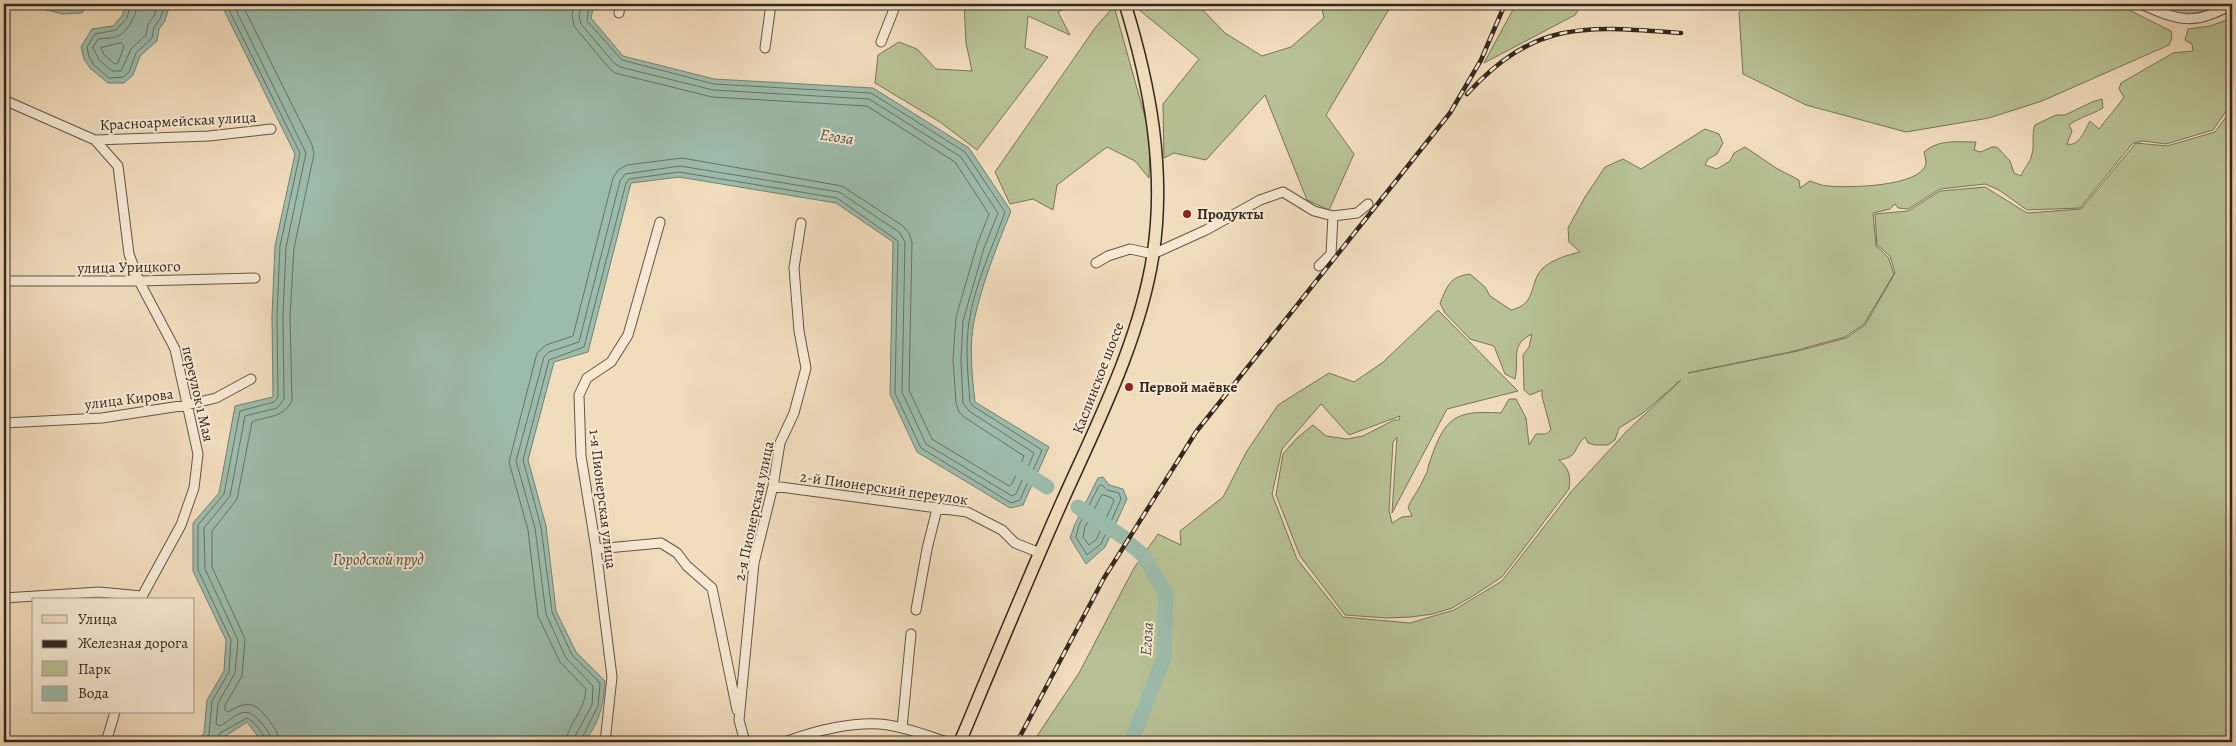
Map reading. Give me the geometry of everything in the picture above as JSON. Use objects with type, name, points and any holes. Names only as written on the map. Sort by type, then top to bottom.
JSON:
[{"type":"main road","name":"Каслинское шоссе","points":[[960,742],[1116,376],[1143,298],[1153,254],[1158,190],[1155,137],[1147,87],[1125,4]]},
{"type":"street","points":[[765,48],[771,4]]},
{"type":"street","points":[[880,42],[896,4]]},
{"type":"street","points":[[2141,4],[2160,13],[2195,20],[2215,15],[2232,4]]},
{"type":"street","name":"Красноармейская улица","points":[[4,100],[95,140],[209,136],[271,129]]},
{"type":"street","name":"переулок 1 Мая","points":[[95,140],[118,166],[129,254],[139,281],[175,349],[198,454],[194,488],[181,525],[141,598]]},
{"type":"street","points":[[1096,263],[1108,256],[1130,249],[1153,254],[1206,230],[1260,200],[1283,192],[1314,211],[1333,216],[1357,213],[1368,204]]},
{"type":"street","points":[[1320,266],[1331,254],[1333,216]]},
{"type":"street","name":"1-я Пионерская улица","points":[[605,742],[612,677],[596,549],[581,456],[579,394],[587,378],[611,362],[628,335],[660,222]]},
{"type":"street","name":"2-я Пионерская улица","points":[[739,720],[754,563],[773,486],[780,443],[794,413],[806,368],[799,331],[794,268],[801,223]]},
{"type":"street","name":"улица Урицкого","points":[[4,281],[139,281],[255,278]]},
{"type":"street","name":"улица Кирова","points":[[4,423],[102,418],[187,405],[216,398],[252,379]]},
{"type":"street","name":"2-й Пионерский переулок","points":[[773,486],[967,512],[1002,530],[1015,543],[1040,553]]},
{"type":"street","points":[[916,610],[927,549],[937,509]]},
{"type":"street","name":"2-я Пионерская улица","points":[[596,549],[661,543],[678,554],[687,566],[712,588],[745,742]]},
{"type":"street","points":[[4,598],[98,592],[141,598]]},
{"type":"street","points":[[902,728],[911,634]]},
{"type":"street","points":[[106,742],[114,714]]},
{"type":"street","points":[[785,742],[838,727],[885,724],[947,742]]},
{"type":"green space","points":[[964,4],[1074,4],[1058,12],[1070,35],[1028,16],[1025,48],[1048,57],[977,150],[940,122],[875,83],[878,55],[899,42],[917,49],[936,69],[972,71],[966,43]]},
{"type":"green space","points":[[1132,4],[1197,4],[1225,33],[1262,56],[1291,47],[1324,18],[1321,4],[1392,4],[1326,115],[1354,154],[1329,210],[1307,200],[1265,95],[1206,160],[1174,153],[1164,158],[1163,104],[1199,59]]},
{"type":"green space","points":[[1516,4],[1582,4],[1575,15],[1484,63]]},
{"type":"green space","points":[[1745,4],[2117,4],[2171,31],[2172,38],[2169,45],[2042,101],[1989,118],[1906,132],[1806,105],[1743,74],[1739,13]]},
{"type":"green space","points":[[2152,4],[2225,4],[2197,14],[2180,14]]},
{"type":"green space","points":[[1114,6],[1150,135],[1149,178],[1135,161],[1107,147],[1057,185],[1053,210],[1033,199],[1010,204],[995,172],[1095,28]]},
{"type":"green space","points":[[2232,18],[2232,103],[2213,130],[2166,144],[2143,141],[2133,143],[2080,208],[2027,210],[1999,190],[1985,184],[1940,189],[1908,209],[1898,208],[1895,204],[1890,209],[1873,213],[1876,246],[1888,257],[1894,274],[1864,324],[1845,337],[1790,352],[1688,373],[1798,351],[1846,338],[1865,325],[1895,273],[1890,256],[1877,245],[1875,214],[1908,211],[1940,191],[1985,187],[2027,213],[2081,209],[2136,143],[2167,146],[2215,132],[2232,109],[2232,742],[1033,742],[1079,673],[1134,568],[1158,534],[1181,545],[1180,531],[1223,497],[1247,451],[1278,405],[1329,373],[1354,382],[1382,363],[1438,310],[1518,391],[1447,409],[1392,513],[1397,437],[1393,442],[1389,510],[1392,523],[1402,517],[1412,516],[1408,507],[1426,474],[1435,446],[1447,426],[1454,419],[1473,413],[1501,413],[1509,399],[1516,399],[1526,418],[1529,445],[1536,434],[1546,434],[1551,430],[1542,390],[1530,395],[1524,390],[1523,355],[1529,347],[1532,334],[1520,343],[1518,348],[1515,379],[1505,374],[1494,346],[1470,339],[1445,313],[1440,303],[1445,291],[1453,280],[1470,274],[1485,287],[1490,296],[1511,310],[1525,303],[1532,292],[1538,274],[1543,268],[1556,260],[1580,252],[1569,242],[1568,228],[1585,197],[1605,167],[1623,159],[1641,169],[1705,129],[1719,134],[1723,143],[1717,154],[1708,159],[1705,165],[1717,169],[1730,161],[1734,153],[1745,147],[1776,168],[1799,180],[1800,188],[1810,181],[1824,186],[1838,187],[1898,182],[1921,172],[1926,164],[1924,152],[1942,143],[1955,142],[1976,142],[1974,150],[1981,152],[1997,147],[2010,161],[2014,173],[2021,176],[2033,150],[2035,125],[2056,115],[2065,115],[2102,99],[2103,108],[2069,125],[2072,131],[2067,144],[2075,143],[2081,137],[2090,121],[2099,129],[2118,105],[2124,97],[2119,89],[2121,83],[2173,53],[2193,51],[2192,44],[2185,40],[2188,29],[2210,26]],"holes":[[[1681,380],[1626,432],[1571,492],[1502,581],[1454,610],[1410,623],[1343,617],[1297,559],[1272,494],[1282,449],[1321,404],[1349,435],[1400,416],[1399,420],[1394,420],[1363,436],[1347,439],[1326,436],[1313,425],[1297,438],[1283,454],[1276,495],[1300,556],[1345,615],[1386,618],[1433,614],[1452,608],[1502,577],[1569,489],[1569,473],[1559,460],[1570,457],[1585,437],[1588,443],[1608,445],[1615,440],[1619,428],[1643,413]]]},
{"type":"water","points":[[4,4],[87,4],[82,13],[63,14],[42,9],[4,7]]},
{"type":"water","points":[[126,4],[170,4],[165,21],[159,29],[157,41],[140,56],[133,75],[124,83],[108,83],[90,68],[84,59],[81,47],[92,29],[113,26],[122,16]]},
{"type":"water","name":"Городской пруд","points":[[221,4],[594,4],[591,18],[623,56],[714,79],[873,88],[969,148],[1011,211],[990,265],[977,307],[972,331],[972,362],[975,402],[1049,447],[1023,505],[1010,508],[917,452],[890,394],[893,242],[836,203],[679,177],[631,183],[588,352],[554,362],[528,460],[546,526],[556,611],[576,652],[605,681],[600,713],[594,728],[584,742],[262,742],[247,722],[224,737],[220,742],[197,742],[204,733],[207,700],[224,671],[226,640],[193,571],[193,523],[219,493],[235,406],[273,397],[272,316],[275,246],[295,154]]},
{"type":"water","points":[[1103,477],[1109,485],[1123,489],[1127,499],[1105,547],[1086,564],[1070,538],[1098,478]]},
{"type":"waterway","name":"Егоза","points":[[1019,469],[1047,487]]},
{"type":"waterway","name":"Егоза","points":[[1078,507],[1123,537]]},
{"type":"waterway","name":"Егоза","points":[[1131,545],[1143,555],[1166,594],[1164,658],[1131,742]]},
{"type":"railway","points":[[1017,742],[1104,578],[1196,432],[1450,113],[1481,60],[1505,4]]},
{"type":"railway","points":[[1467,94],[1492,70],[1516,52],[1540,40],[1590,29],[1681,33]]},
{"type":"place","name":"Продукты","points":[[1187,214]]},
{"type":"place","name":"Первой маёвке","points":[[1129,387]]}]
